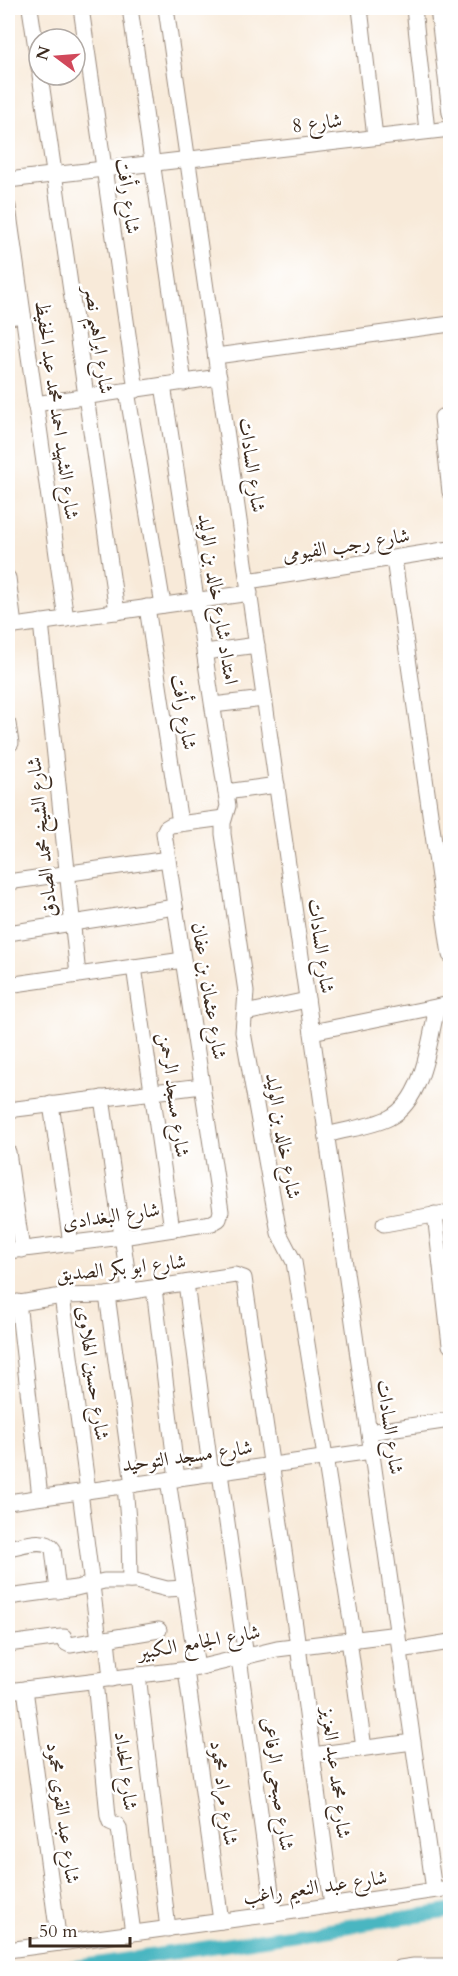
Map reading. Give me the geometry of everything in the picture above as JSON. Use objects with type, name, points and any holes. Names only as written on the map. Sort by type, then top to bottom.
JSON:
[{"type":"street","points":[[30,8],[33,27]]},
{"type":"street","name":"شارع رأفت","points":[[81,8],[131,390],[163,605]]},
{"type":"street","points":[[130,8],[184,382]]},
{"type":"street","name":"شارع السادات","points":[[166,8],[434,1890]]},
{"type":"street","points":[[360,8],[375,137]]},
{"type":"street","points":[[414,8],[427,132]]},
{"type":"street","points":[[438,8],[450,113]]},
{"type":"street","name":"شارع ابراهيم نصر","points":[[42,87],[117,612]]},
{"type":"street","name":"شارع 8","points":[[8,180],[450,129]]},
{"type":"street","name":"شارع الشهيد احمد محمد عبد الحفيظ","points":[[8,207],[15,316],[35,404],[66,619]]},
{"type":"street","points":[[216,356],[450,324]]},
{"type":"street","points":[[35,404],[219,377]]},
{"type":"street","name":"امتداد شارع خالد بن الوليد","points":[[163,386],[226,792],[228,810],[224,818]]},
{"type":"street","points":[[442,417],[450,492]]},
{"type":"street","name":"شارع رجب الفيومى","points":[[11,627],[197,600],[249,587],[450,549]]},
{"type":"street","points":[[394,559],[450,955]]},
{"type":"street","points":[[8,578],[11,627]]},
{"type":"street","name":"شارع رأفت","points":[[147,608],[180,823]]},
{"type":"street","name":"شارع الشيخ محمد الصادق","points":[[41,622],[78,975]]},
{"type":"street","points":[[205,652],[257,645]]},
{"type":"street","points":[[213,705],[264,699]]},
{"type":"street","points":[[8,724],[11,743]]},
{"type":"street","points":[[226,792],[277,785]]},
{"type":"street","points":[[180,823],[224,818]]},
{"type":"street","name":"شارع خالد بن الوليد","points":[[224,818],[222,834],[246,992],[243,1032],[281,1238],[294,1262],[326,1458],[364,1748]]},
{"type":"street","name":"شارع عثمان بن عفان","points":[[180,823],[171,825],[165,831],[221,1211],[219,1219]]},
{"type":"street","points":[[8,882],[168,859]]},
{"type":"street","points":[[8,933],[175,907]]},
{"type":"street","points":[[8,985],[183,960]]},
{"type":"street","name":"شارع مسجد الرحمن","points":[[134,967],[172,1229]]},
{"type":"street","points":[[245,1013],[307,1000]]},
{"type":"street","points":[[312,1032],[444,1006],[418,1085],[411,1099],[400,1111],[387,1119],[327,1135]]},
{"type":"street","points":[[8,1110],[202,1086]]},
{"type":"street","points":[[102,1098],[130,1291]]},
{"type":"street","points":[[51,1104],[71,1244]]},
{"type":"street","points":[[8,1152],[15,1250]]},
{"type":"street","points":[[384,1224],[443,1213],[450,1345]]},
{"type":"street","name":"شارع البغدادى","points":[[15,1250],[122,1237],[212,1223],[219,1219]]},
{"type":"street","name":"شارع ابو بكر الصديق","points":[[13,1303],[62,1296],[107,1295],[240,1276]]},
{"type":"street","name":"شارع محمد عبد العزيز","points":[[240,1276],[246,1284],[298,1646],[332,1905]]},
{"type":"street","name":"شارع صبحى الرفاعى","points":[[186,1283],[243,1658],[274,1914]]},
{"type":"street","name":"شارع مراد محمود","points":[[154,1288],[172,1480],[221,1922]]},
{"type":"street","points":[[107,1295],[129,1486],[130,1581]]},
{"type":"street","name":"شارع حسين الهلاوى","points":[[62,1296],[92,1583],[111,1679]]},
{"type":"street","points":[[13,1303],[40,1497]]},
{"type":"street","points":[[369,1432],[450,1420]]},
{"type":"street","name":"شارع مسجد التوحيد","points":[[8,1502],[372,1451]]},
{"type":"street","points":[[8,1548],[44,1542],[51,1545],[58,1591]]},
{"type":"street","points":[[8,1597],[58,1591],[92,1583],[130,1581],[145,1582],[167,1589],[185,1588]]},
{"type":"street","points":[[8,1644],[64,1637],[69,1645],[159,1630]]},
{"type":"street","name":"شارع الجامع الكبير","points":[[8,1691],[192,1669],[298,1646],[398,1634]]},
{"type":"street","points":[[400,1650],[450,1642]]},
{"type":"street","points":[[138,1675],[168,1929]]},
{"type":"street","name":"شارع الحداد","points":[[94,1681],[108,1816],[110,1822],[119,1828],[133,1933]]},
{"type":"street","name":"شارع عبد القوى محمود","points":[[25,1689],[59,1943]]},
{"type":"street","points":[[312,1755],[413,1742]]},
{"type":"street","name":"شارع عبد النعيم راغب","points":[[8,1950],[221,1922],[450,1888]]},
{"type":"street","points":[[409,1968],[450,1966]]},
{"type":"waterway","points":[[70,1968],[450,1911]]}]
